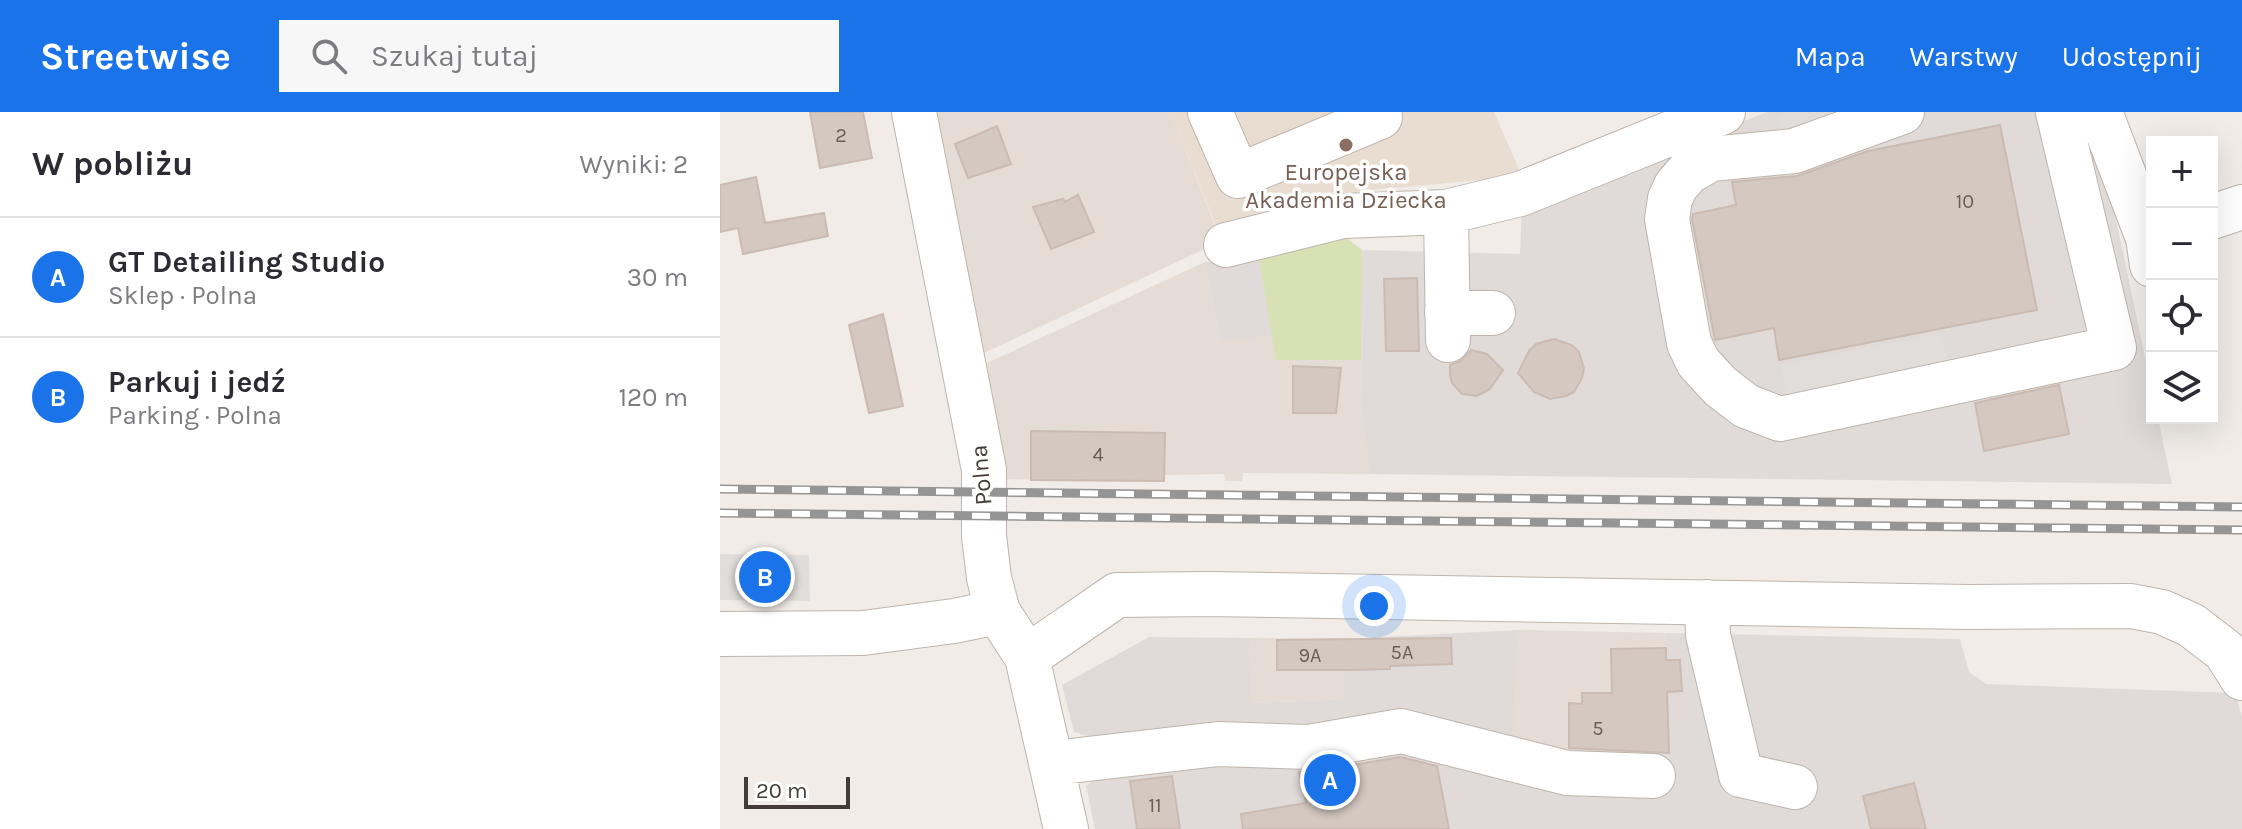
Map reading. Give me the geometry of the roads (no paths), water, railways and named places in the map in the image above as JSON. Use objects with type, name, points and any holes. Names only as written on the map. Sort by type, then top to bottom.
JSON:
[{"type":"street","name":"Polna","points":[[914,112],[984,470],[984,536],[989,578],[998,612],[1027,657],[1066,829]]},
{"type":"street","points":[[1210,112],[1238,176],[1380,117],[1378,112]]},
{"type":"street","points":[[1226,245],[1343,216],[1446,212],[1520,194],[1723,112]]},
{"type":"street","points":[[1902,112],[1794,151],[1711,159],[1688,172],[1676,186],[1667,219],[1689,343],[1698,362],[1720,386],[1746,406],[1780,419],[2114,348],[2058,112]]},
{"type":"street","points":[[2100,112],[2146,233]]},
{"type":"street","points":[[2218,215],[2242,207]]},
{"type":"street","points":[[1446,212],[1448,326],[1493,313]]},
{"type":"street","points":[[1027,657],[1117,595],[1968,607],[2131,606],[2162,612],[2191,625],[2225,651],[2242,678]]},
{"type":"street","points":[[1707,602],[1708,635],[1741,775],[1795,787]]},
{"type":"street","points":[[720,634],[863,633],[998,612]]},
{"type":"street","points":[[1053,763],[1218,744],[1309,747],[1401,731],[1567,773],[1653,776]]},
{"type":"railway","points":[[720,489],[2242,507]]},
{"type":"railway","points":[[720,513],[2242,530]]},
{"type":"place","name":"Europejska Akademia Dziecka","points":[[1346,145]]},
{"type":"place","name":"Parkuj i jedź","points":[[765,577]]},
{"type":"place","name":"GT Detailing Studio","points":[[1330,780]]}]
